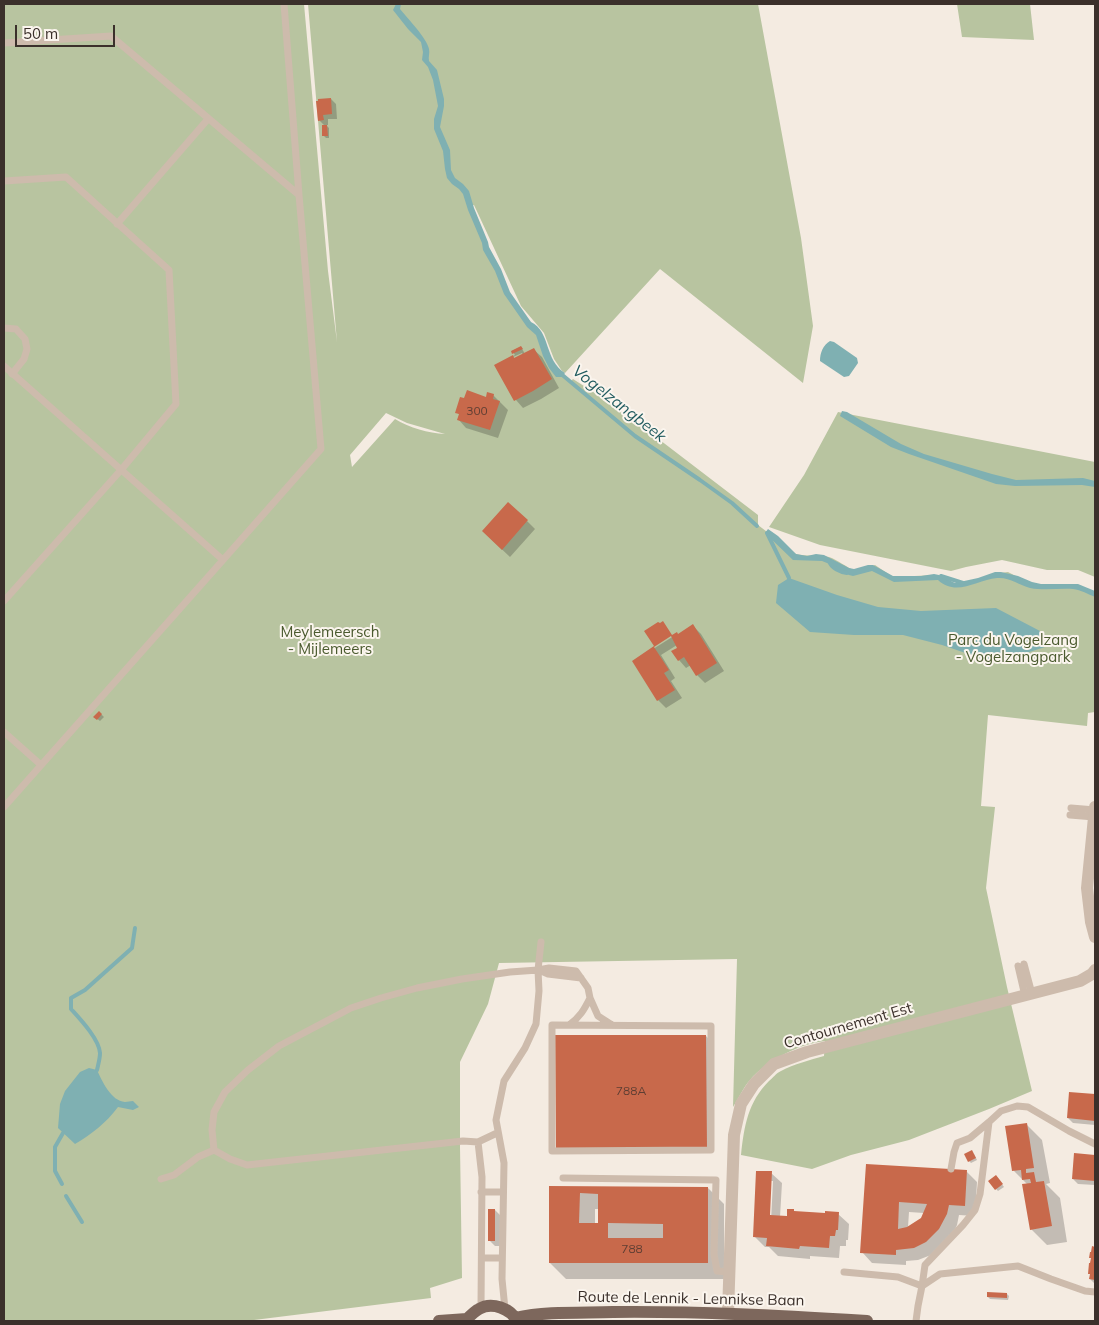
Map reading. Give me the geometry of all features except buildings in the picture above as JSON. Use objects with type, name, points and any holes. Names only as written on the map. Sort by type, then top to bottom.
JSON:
[{"type":"main road","points":[[439,1321],[466,1320],[481,1308],[493,1306],[505,1309]]},
{"type":"main road","name":"Route de Lennik - Lennikse Baan","points":[[505,1309],[516,1320],[548,1313],[656,1312],[728,1313],[867,1321]]},
{"type":"street","points":[[1095,811],[1087,888],[1091,922],[1095,937]]},
{"type":"street","name":"Contournement Est","points":[[728,1313],[734,1135],[742,1104],[754,1084],[774,1064],[807,1052],[1080,981],[1095,970]]},
{"type":"lane","points":[[4,807],[322,449],[284,4]]},
{"type":"lane","points":[[4,43],[111,36],[299,196]]},
{"type":"lane","points":[[117,224],[208,119]]},
{"type":"lane","points":[[4,180],[66,177],[169,270],[176,404],[121,470],[4,601]]},
{"type":"lane","points":[[4,328],[16,329],[25,339],[24,359],[12,374]]},
{"type":"lane","points":[[4,366],[223,560]]},
{"type":"lane","points":[[4,732],[41,765]]},
{"type":"lane","points":[[1071,811],[1095,811]]},
{"type":"lane","points":[[505,1309],[502,1279],[504,1163],[496,1120],[504,1081],[536,1024],[540,942]]},
{"type":"lane","points":[[1021,965],[1028,995]]},
{"type":"lane","points":[[214,1150],[212,1130],[214,1112],[225,1092],[248,1070],[279,1046],[351,1008],[380,998],[462,979],[549,968],[576,972],[588,988],[598,1016],[613,1026]]},
{"type":"lane","points":[[569,1025],[584,1012],[590,998]]},
{"type":"lane","points":[[552,1025],[613,1026],[711,1026],[711,1150],[552,1151],[552,1025]]},
{"type":"lane","points":[[951,1169],[957,1143],[970,1138],[1001,1111],[1017,1106],[1028,1107],[1095,1144]]},
{"type":"lane","points":[[916,1321],[925,1265],[975,1210],[980,1194],[989,1122]]},
{"type":"lane","points":[[214,1150],[246,1165],[463,1141],[478,1142],[497,1133]]},
{"type":"lane","points":[[478,1142],[481,1192],[481,1308]]},
{"type":"lane","points":[[162,1179],[174,1176],[198,1157],[214,1150]]},
{"type":"lane","points":[[563,1178],[716,1180],[714,1254],[717,1271],[729,1272]]},
{"type":"lane","points":[[481,1192],[503,1192]]},
{"type":"lane","points":[[482,1258],[502,1258]]},
{"type":"lane","points":[[922,1286],[940,1274],[1018,1266],[1085,1291],[1095,1292]]},
{"type":"lane","points":[[844,1272],[898,1277],[922,1286]]},
{"type":"green space","points":[[4,4],[304,4],[328,271],[337,342],[308,4],[758,4],[801,238],[813,326],[803,383],[660,269],[565,373],[554,359],[544,333],[521,306],[474,205],[469,206],[508,295],[538,331],[555,371],[571,381],[573,379],[618,408],[758,515],[758,525],[796,554],[829,557],[855,571],[875,565],[893,577],[936,575],[952,585],[981,579],[991,574],[1008,572],[1031,584],[1050,587],[1072,584],[1095,594],[1095,712],[1088,713],[1087,726],[988,715],[981,806],[995,807],[986,888],[1032,1091],[909,1140],[851,1155],[812,1169],[741,1155],[748,1115],[756,1097],[779,1072],[797,1064],[824,1056],[825,1041],[794,1049],[765,1066],[748,1083],[733,1107],[737,959],[499,963],[488,1004],[460,1062],[462,1278],[430,1288],[431,1298],[246,1321],[4,1321]],"holes":[[[386,413],[407,423],[445,434],[419,429],[395,419],[352,467],[350,455]]]},
{"type":"green space","points":[[957,4],[1030,4],[1034,40],[962,37]]},
{"type":"green space","points":[[838,412],[1095,462],[1095,577],[1078,570],[1047,570],[1002,560],[951,571],[820,545],[769,527],[804,475]]},
{"type":"water","points":[[396,4],[401,4],[400,9],[425,39],[429,49],[429,61],[437,70],[444,99],[440,127],[450,150],[451,170],[455,178],[469,191],[489,247],[501,269],[510,292],[531,322],[542,332],[550,354],[558,367],[565,373],[562,377],[556,377],[549,368],[536,335],[527,327],[504,294],[495,271],[483,250],[463,194],[447,178],[443,151],[434,129],[434,119],[438,106],[433,80],[428,67],[422,60],[421,42],[393,10]]},
{"type":"water","points":[[830,341],[857,358],[858,363],[849,376],[844,377],[820,361],[822,350]]},
{"type":"water","points":[[842,411],[847,412],[901,444],[924,454],[1016,480],[1083,478],[1095,481],[1095,487],[1082,485],[1015,486],[996,484],[891,447],[840,416]]},
{"type":"water","points":[[768,529],[796,554],[807,556],[824,555],[849,568],[854,569],[873,565],[893,576],[934,574],[955,583],[1001,572],[1041,584],[1078,584],[1095,591],[1095,597],[1073,589],[1030,588],[1002,578],[989,579],[967,586],[952,587],[938,580],[894,582],[872,571],[853,576],[822,561],[793,560],[765,533]]},
{"type":"water","points":[[789,578],[878,607],[921,611],[996,608],[1040,631],[1045,647],[992,662],[942,645],[903,635],[854,635],[810,632],[776,603],[778,585]]},
{"type":"water","points":[[89,1068],[97,1070],[108,1090],[115,1098],[125,1102],[133,1101],[139,1107],[133,1110],[118,1107],[98,1128],[75,1144],[58,1128],[60,1104],[65,1091],[80,1072]]},
{"type":"waterway","name":"Vogelzangbeek","points":[[560,373],[635,436],[732,503],[757,526]]},
{"type":"waterway","points":[[767,533],[789,578]]},
{"type":"waterway","name":"Vogelzangbeek","points":[[829,561],[836,569],[847,573]]},
{"type":"waterway","name":"Vogelzangbeek","points":[[941,576],[963,583]]},
{"type":"waterway","points":[[97,1070],[100,1055],[99,1048],[88,1030],[71,1009],[71,998],[85,990],[132,948],[135,928]]},
{"type":"waterway","points":[[62,1184],[55,1171],[55,1147],[63,1133]]},
{"type":"waterway","points":[[66,1196],[82,1222]]},
{"type":"park label","name":"Meylemeersch - Mijlemeers","points":[[330,640]]},
{"type":"park label","name":"Parc du Vogelzang - Vogelzangpark","points":[[1013,648]]}]
